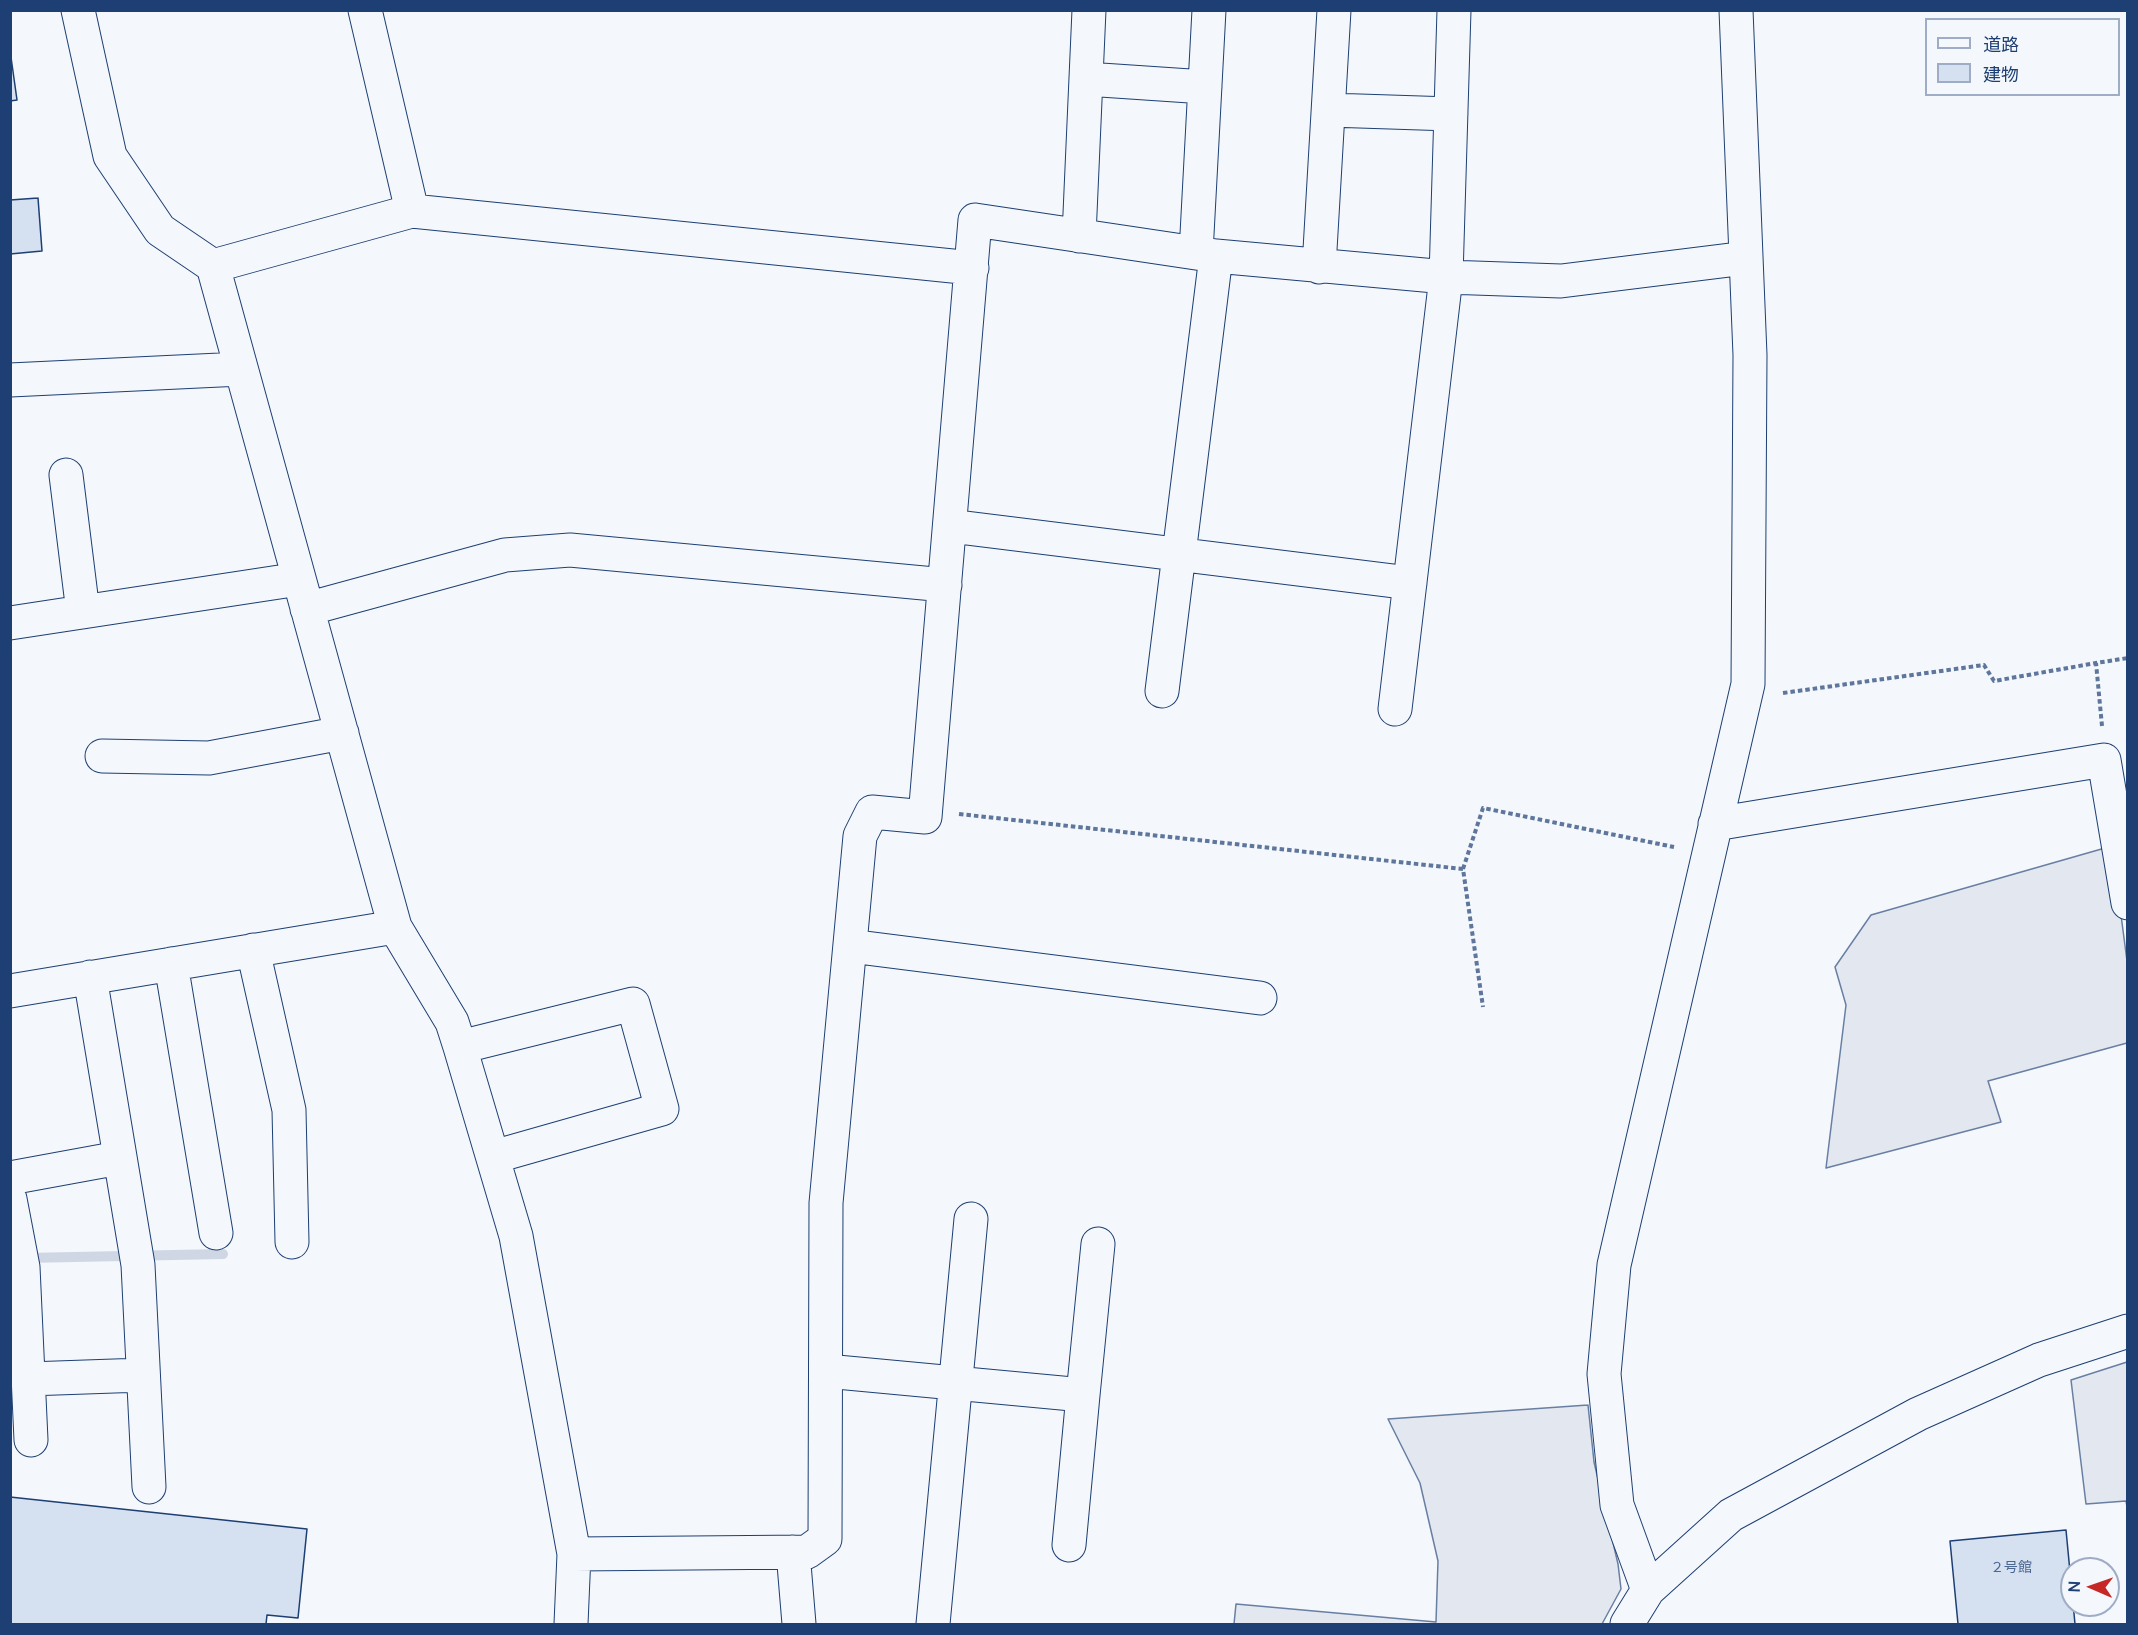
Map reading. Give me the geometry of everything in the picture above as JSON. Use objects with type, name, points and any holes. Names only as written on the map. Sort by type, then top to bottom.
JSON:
[{"type":"street","points":[[78,10],[111,156],[160,230],[213,266],[395,927],[452,1022],[460,1047],[516,1236],[574,1554],[571,1624]]},
{"type":"street","points":[[365,10],[412,211]]},
{"type":"street","points":[[1079,236],[1089,10]]},
{"type":"street","points":[[1162,691],[1178,555],[1206,255],[1205,87],[1209,10]]},
{"type":"street","points":[[1319,267],[1334,10]]},
{"type":"street","points":[[1395,709],[1446,277],[1454,10]]},
{"type":"street","points":[[1648,1590],[1617,1505],[1604,1374],[1614,1265],[1748,684],[1750,355],[1736,10]]},
{"type":"street","points":[[1086,79],[1205,87]]},
{"type":"street","points":[[1329,110],[1451,114]]},
{"type":"street","points":[[213,266],[412,211],[972,268]]},
{"type":"street","points":[[574,1554],[807,1552],[825,1539],[826,1203],[860,836],[872,812],[925,817],[975,220],[1206,255],[1446,277],[1561,281],[1746,258]]},
{"type":"street","points":[[10,380],[241,369]]},
{"type":"street","points":[[66,475],[83,612]]},
{"type":"street","points":[[950,526],[1410,583]]},
{"type":"street","points":[[10,623],[83,612],[303,594],[505,555],[570,550],[945,585]]},
{"type":"street","points":[[102,756],[209,758],[342,733]]},
{"type":"street","points":[[1712,839],[2104,760],[2127,903]]},
{"type":"street","points":[[10,991],[395,927]]},
{"type":"street","points":[[850,945],[1260,998]]},
{"type":"street","points":[[253,950],[289,1110],[292,1242]]},
{"type":"street","points":[[171,964],[216,1233]]},
{"type":"street","points":[[90,977],[138,1265],[149,1487]]},
{"type":"street","points":[[460,1047],[633,1004],[662,1109],[493,1157]]},
{"type":"street","points":[[10,1178],[119,1158]]},
{"type":"street","points":[[10,1199],[23,1267],[31,1440]]},
{"type":"street","points":[[933,1624],[971,1219]]},
{"type":"street","points":[[1069,1545],[1098,1244]]},
{"type":"street","points":[[1627,1624],[1648,1590],[1731,1515],[1918,1414],[2039,1360],[2127,1331]]},
{"type":"street","points":[[826,1371],[1083,1395]]},
{"type":"street","points":[[28,1378],[143,1375]]},
{"type":"street","points":[[793,1552],[799,1624]]},
{"type":"path","points":[[1744,699],[1984,665],[1994,681],[2127,658]]},
{"type":"path","points":[[2096,663],[2104,760]]},
{"type":"path","points":[[1483,1007],[1463,869],[1483,808],[1712,839]]},
{"type":"path","points":[[926,810],[1463,869]]},
{"type":"shaded area","points":[[2112,846],[2127,961],[2127,1043],[1988,1081],[2001,1122],[1826,1168],[1846,1005],[1835,967],[1871,915]]},
{"type":"shaded area","points":[[2127,1362],[2127,1507],[2126,1501],[2086,1504],[2071,1380]]},
{"type":"shaded area","points":[[1588,1405],[1594,1462],[1618,1564],[1621,1589],[1602,1624],[1234,1624],[1236,1604],[1436,1622],[1438,1561],[1420,1483],[1388,1419]]},
{"type":"building","points":[[10,50],[17,100],[10,101]]},
{"type":"building","points":[[38,198],[42,251],[10,254],[10,200]]},
{"type":"building","points":[[10,1497],[307,1529],[298,1618],[267,1615],[266,1624],[10,1624]]},
{"type":"building","points":[[2066,1530],[2069,1557],[2060,1557],[2060,1617],[2074,1617],[2075,1624],[1958,1624],[1950,1541]]},
{"type":"waterway","points":[[25,1258],[223,1254]]}]
